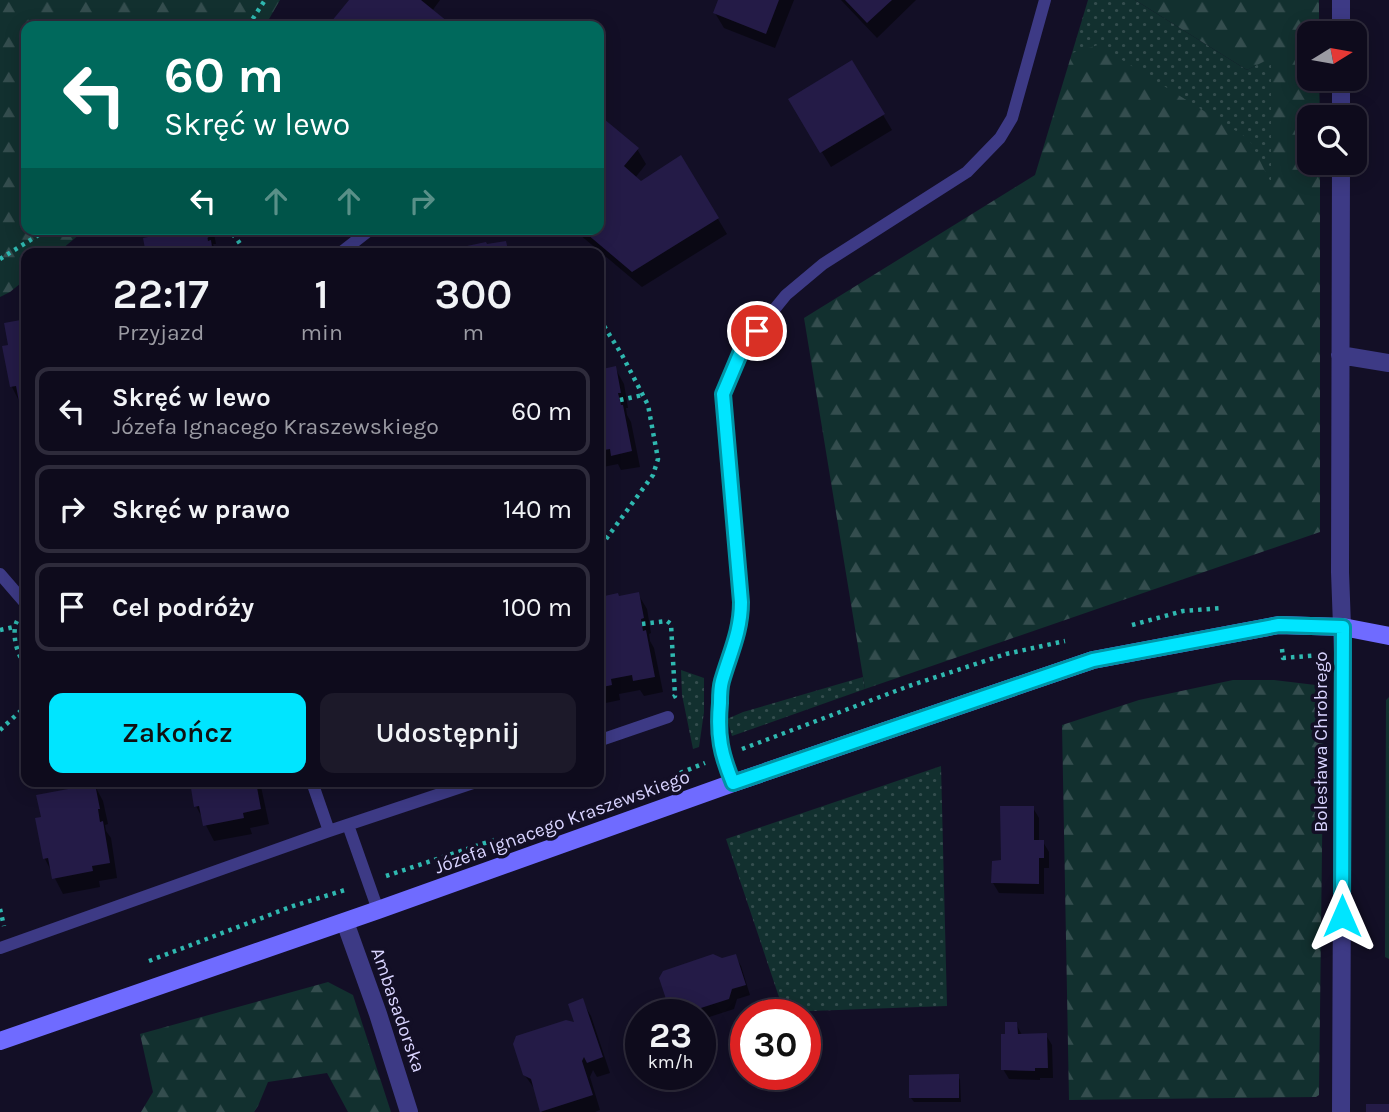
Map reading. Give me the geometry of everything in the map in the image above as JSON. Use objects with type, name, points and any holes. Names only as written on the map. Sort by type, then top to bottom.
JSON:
[{"type":"street","points":[[1341,0],[1341,21]]},
{"type":"street","name":"Bolesława Chrobrego","points":[[1340,175],[1340,572],[1343,627],[1341,1112]]},
{"type":"street","points":[[1340,355],[1389,363]]},
{"type":"street","name":"Józefa Ignacego Kraszewskiego","points":[[0,1041],[345,922],[733,783],[1093,660],[1279,625],[1343,627],[1389,636]]},
{"type":"street","name":"Ambasadorska","points":[[345,922],[409,1112]]},
{"type":"lane","points":[[733,783],[720,745],[719,719],[721,685],[741,620],[741,602],[723,394],[742,349],[786,295],[823,264],[967,172],[1000,138],[1012,118],[1045,0]]},
{"type":"lane","points":[[347,248],[363,235]]},
{"type":"lane","points":[[0,574],[21,598]]},
{"type":"lane","points":[[604,739],[668,718]]},
{"type":"lane","points":[[314,787],[329,831]]},
{"type":"lane","points":[[0,948],[461,787]]},
{"type":"lane","points":[[348,825],[378,910]]},
{"type":"path","points":[[251,21],[265,0]]},
{"type":"path","points":[[0,259],[38,235]]},
{"type":"path","points":[[604,326],[648,405],[658,459],[653,475],[604,542]]},
{"type":"path","points":[[620,400],[643,395]]},
{"type":"path","points":[[12,612],[18,619],[14,627],[21,661]]},
{"type":"path","points":[[642,624],[667,621],[671,624],[675,695],[669,699]]},
{"type":"path","points":[[0,630],[14,627]]},
{"type":"path","points":[[0,730],[21,711]]},
{"type":"green space","points":[[0,0],[280,0],[268,21],[21,21],[21,235],[79,235],[63,248],[21,248],[21,283],[0,297]]},
{"type":"green space","points":[[1088,0],[1135,0],[1247,70],[1271,57],[1271,185],[1072,53]]},
{"type":"green space","points":[[1135,0],[1319,0],[1319,21],[1297,21],[1297,91],[1319,91],[1320,105],[1297,105],[1297,175],[1320,175],[1320,532],[865,689],[804,318],[1035,175],[1072,53],[1098,45],[1249,139],[1271,183],[1271,58],[1247,70]]},
{"type":"green space","points":[[681,670],[704,678],[704,712],[699,747],[693,749],[682,695]]},
{"type":"green space","points":[[863,677],[865,689],[732,736],[727,719]]},
{"type":"green space","points":[[1233,680],[1274,680],[1324,686],[1319,1095],[1069,1100],[1062,725],[1139,700]]},
{"type":"green space","points":[[1389,697],[1389,959],[1385,957],[1386,700]]},
{"type":"green space","points":[[941,766],[947,1006],[821,1011],[821,999],[780,999],[726,839]]},
{"type":"green space","points":[[328,982],[353,995],[391,1112],[348,1112],[327,1073],[268,1082],[254,1112],[141,1112],[153,1092],[140,1034]]},
{"type":"building","points":[[349,0],[421,0],[447,21],[332,21]]},
{"type":"building","points":[[718,0],[779,0],[766,34],[713,13]]},
{"type":"building","points":[[845,0],[892,0],[867,23]]},
{"type":"building","points":[[852,60],[885,114],[820,153],[788,99]]},
{"type":"building","points":[[604,119],[639,148],[624,166],[641,181],[681,155],[719,218],[632,272],[588,235],[604,235]]},
{"type":"building","points":[[207,235],[212,248],[145,248],[143,238]]},
{"type":"building","points":[[506,241],[508,248],[467,246]]},
{"type":"building","points":[[21,320],[21,407],[16,386],[10,387],[2,346],[8,345],[4,323]]},
{"type":"building","points":[[616,366],[621,393],[618,393],[632,451],[611,456],[610,449],[604,450],[604,369]]},
{"type":"building","points":[[639,592],[644,618],[641,619],[643,631],[646,630],[655,677],[633,681],[632,675],[611,679],[612,685],[604,687],[604,596],[618,593],[619,596]]},
{"type":"building","points":[[79,787],[96,787],[100,822],[103,821],[110,863],[92,866],[93,871],[52,879],[48,858],[43,859],[35,818],[41,817],[36,795]]},
{"type":"building","points":[[191,787],[257,787],[261,809],[243,813],[244,818],[203,826],[199,806],[194,807]]},
{"type":"building","points":[[1000,806],[1034,806],[1034,840],[1044,840],[1044,858],[1039,858],[1039,884],[991,883],[992,861],[1001,860]]},
{"type":"building","points":[[713,954],[722,958],[736,954],[746,985],[732,989],[729,999],[716,1003],[716,999],[666,999],[659,978],[663,971]]},
{"type":"building","points":[[583,998],[603,1057],[587,1063],[584,1057],[582,1061],[593,1095],[540,1112],[531,1079],[523,1075],[513,1044],[516,1036],[566,1020],[574,1022],[568,1004]]},
{"type":"building","points":[[1005,1022],[1017,1022],[1018,1034],[1047,1033],[1048,1068],[1035,1068],[1035,1071],[1001,1070],[1001,1034],[1005,1034]]},
{"type":"building","points":[[959,1074],[959,1098],[909,1098],[909,1075]]},
{"type":"building","points":[[1366,1104],[1389,1104],[1389,1112],[1366,1112]]},
{"type":"route","points":[[757,331],[742,349],[723,394],[741,602],[741,620],[721,685],[719,719],[720,745],[733,783],[1093,660],[1279,625],[1343,627],[1342,916]]}]
